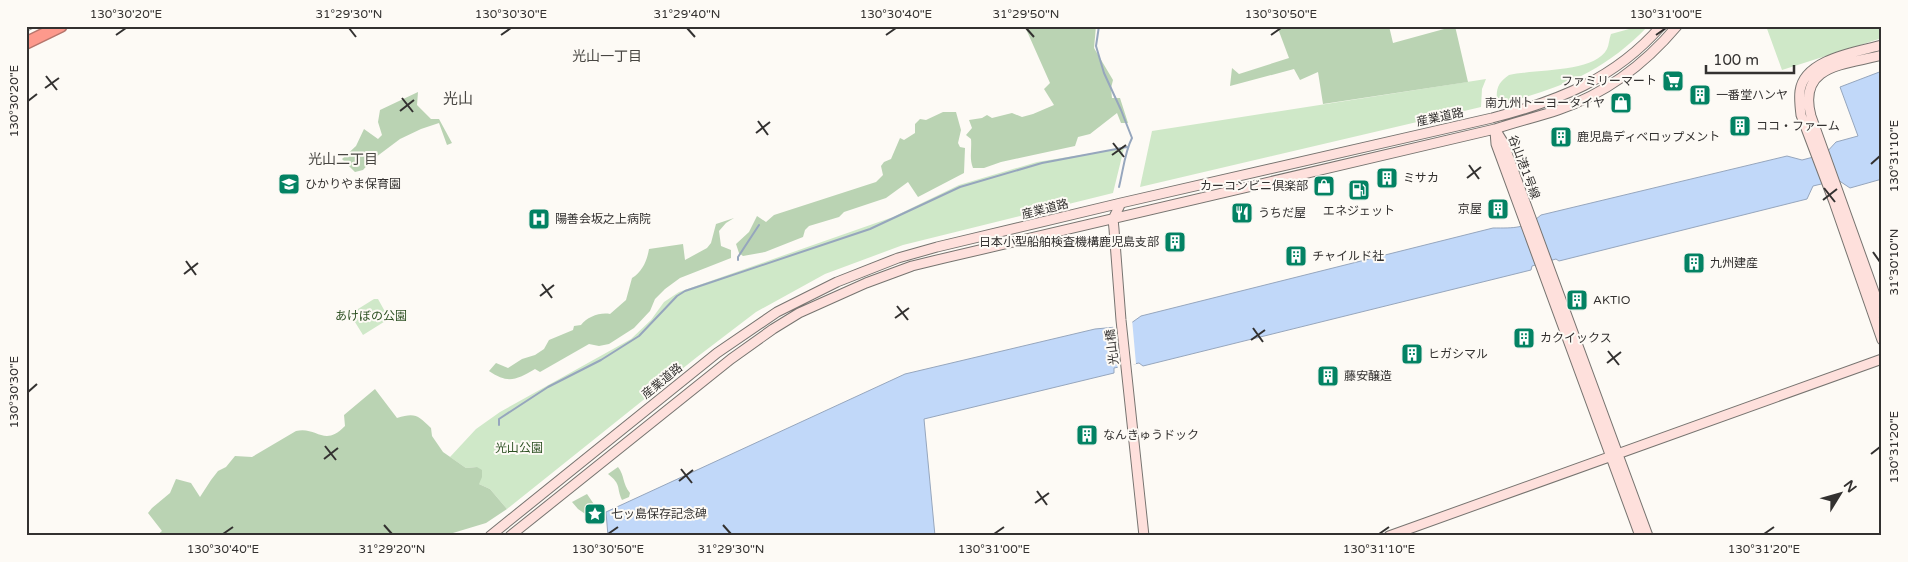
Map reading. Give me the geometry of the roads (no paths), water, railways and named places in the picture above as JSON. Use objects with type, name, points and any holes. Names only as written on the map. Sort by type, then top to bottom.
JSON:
[{"type":"highway","points":[[26,43],[61,26]]},
{"type":"main road","name":"産業道路","points":[[490,536],[717,352],[793,304],[837,282],[898,258],[1121,203],[1470,124],[1553,101],[1606,74],[1635,53],[1661,26]]},
{"type":"main road","name":"産業道路","points":[[513,535],[731,359],[799,314],[866,283],[912,266],[1495,129],[1559,110],[1600,92],[1645,60],[1677,26]]},
{"type":"main road","points":[[1818,147],[1801,115],[1800,89],[1806,76],[1815,67],[1827,61],[1882,45]]},
{"type":"main road","points":[[1882,54],[1831,68],[1818,75],[1807,95],[1818,147],[1882,340]]},
{"type":"main road","name":"谷山港1号線","points":[[1495,129],[1503,142],[1543,264],[1615,455],[1648,536]]},
{"type":"main road","points":[[1833,190],[1882,314]]},
{"type":"main road","points":[[1113,218],[1121,203]]},
{"type":"main road","name":"光山橋","points":[[1113,218],[1121,320],[1144,536]]},
{"type":"main road","points":[[1389,536],[1882,359]]},
{"type":"main road","name":"谷山港1号線","points":[[1615,455],[1640,536]]},
{"type":"main road","points":[[508,522],[513,535]]},
{"type":"water","points":[[1882,71],[1882,179],[1850,188],[1838,180],[1813,186],[1807,199],[1559,261],[1556,259],[1532,266],[1531,270],[1143,366],[1139,363],[1114,368],[1114,373],[924,419],[935,536],[608,536],[606,512],[905,374],[1095,329],[1127,326],[1141,316],[1493,228],[1519,227],[1530,223],[1541,215],[1787,156],[1802,160],[1825,154],[1836,142],[1858,136],[1840,87]]},
{"type":"waterway","points":[[1099,26],[1096,46],[1104,73],[1132,138],[1119,187]]},
{"type":"waterway","points":[[499,425],[499,419],[548,387],[601,360],[639,336],[677,296],[685,291],[870,229],[960,187],[1042,163],[1127,147]]},
{"type":"waterway","points":[[738,260],[738,257],[759,225]]},
{"type":"railway","points":[[26,30],[34,26]]},
{"type":"place","name":"ファミリーマート","points":[[1673,81]]},
{"type":"place","name":"一番堂ハンヤ","points":[[1700,95]]},
{"type":"place","name":"南九州トーヨータイヤ","points":[[1621,103]]},
{"type":"place","name":"ココ・ファーム","points":[[1740,126]]},
{"type":"place","name":"鹿児島ディベロップメント","points":[[1561,137]]},
{"type":"place","name":"ミサカ","points":[[1387,178]]},
{"type":"place","name":"ひかりやま保育園","points":[[289,184]]},
{"type":"place","name":"カーコンビニ倶楽部","points":[[1324,186]]},
{"type":"place","name":"エネジェット","points":[[1359,190]]},
{"type":"place","name":"京屋","points":[[1498,209]]},
{"type":"place","name":"うちだ屋","points":[[1242,213]]},
{"type":"place","name":"陽善会坂之上病院","points":[[539,219]]},
{"type":"place","name":"日本小型船舶検査機構鹿児島支部","points":[[1175,242]]},
{"type":"place","name":"チャイルド社","points":[[1296,256]]},
{"type":"place","name":"九州建産","points":[[1694,263]]},
{"type":"place","name":"AKTIO","points":[[1577,300]]},
{"type":"place","name":"カクイックス","points":[[1524,338]]},
{"type":"place","name":"ヒガシマル","points":[[1412,354]]},
{"type":"place","name":"藤安醸造","points":[[1328,376]]},
{"type":"place","name":"なんきゅうドック","points":[[1087,435]]},
{"type":"place","name":"七ッ島保存記念碑","points":[[595,514]]},
{"type":"district","name":"光山一丁目","points":[[607,56]]},
{"type":"district","name":"光山","points":[[458,99]]},
{"type":"district","name":"光山二丁目","points":[[343,159]]},
{"type":"park label","name":"あけぼの公園","points":[[371,316]]},
{"type":"park label","name":"光山公園","points":[[519,448]]}]
